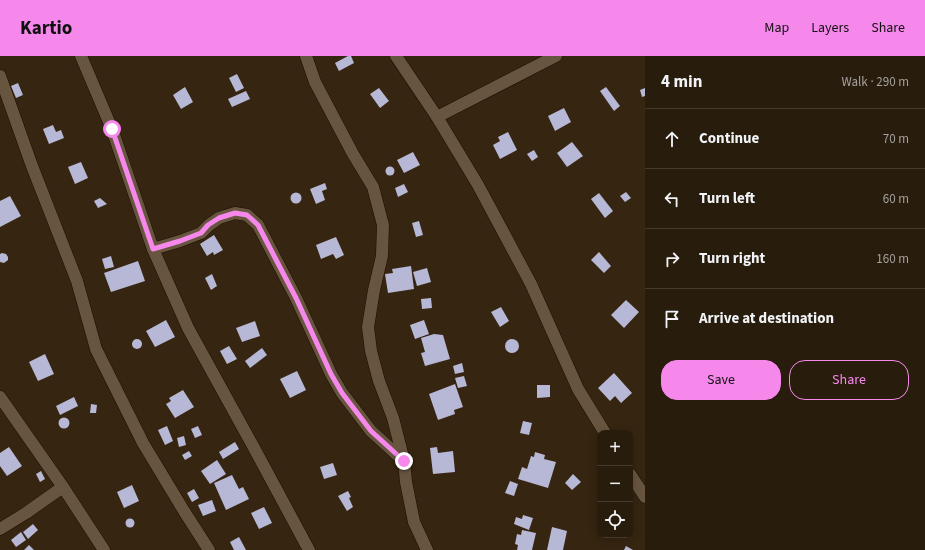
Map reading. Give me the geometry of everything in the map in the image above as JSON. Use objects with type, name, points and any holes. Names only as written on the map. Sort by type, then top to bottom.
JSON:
[{"type":"street","points":[[81,56],[112,129],[153,249],[188,328],[309,550]]},
{"type":"street","points":[[306,56],[315,82],[372,188],[383,225],[382,256],[374,290],[368,327],[371,350],[379,381],[393,418],[404,461],[406,482],[414,522],[427,550]]},
{"type":"street","points":[[396,56],[478,185],[531,284],[578,389],[603,430]]},
{"type":"street","points":[[436,117],[556,56]]},
{"type":"street","points":[[0,76],[32,166],[77,281],[96,349],[143,443],[209,550]]},
{"type":"street","points":[[153,249],[201,233],[208,225],[219,218],[235,213],[247,215],[258,225],[296,298],[331,374],[342,393],[371,431],[404,461]]},
{"type":"street","points":[[0,397],[64,486],[104,550]]},
{"type":"street","points":[[633,479],[645,497]]},
{"type":"street","points":[[0,529],[26,513],[64,486]]},
{"type":"building","points":[[348,56],[351,56],[354,63],[339,71],[335,63]]},
{"type":"building","points":[[237,74],[244,88],[236,92],[229,78]]},
{"type":"building","points":[[18,83],[23,95],[16,98],[11,86]]},
{"type":"building","points":[[185,87],[193,102],[181,109],[173,95]]},
{"type":"building","points":[[606,87],[620,106],[614,111],[600,91]]},
{"type":"building","points":[[379,88],[389,101],[380,108],[370,94]]},
{"type":"building","points":[[645,88],[645,96],[642,97],[640,90]]},
{"type":"building","points":[[246,91],[250,99],[232,107],[228,99]]},
{"type":"building","points":[[564,108],[571,122],[555,131],[548,116]]},
{"type":"building","points":[[53,125],[56,132],[61,130],[64,138],[49,144],[43,129]]},
{"type":"building","points":[[508,132],[517,150],[500,159],[493,145],[500,141],[498,137]]},
{"type":"building","points":[[572,142],[583,156],[567,167],[557,153]]},
{"type":"building","points":[[534,150],[538,157],[532,161],[527,154]]},
{"type":"building","points":[[413,152],[420,165],[404,173],[397,160]]},
{"type":"building","points":[[81,162],[88,178],[75,184],[68,167]]},
{"type":"building","points":[[388,167],[392,167],[394,171],[392,175],[388,175],[386,173],[386,169]]},
{"type":"building","points":[[325,183],[327,189],[322,191],[325,200],[316,204],[310,189]]},
{"type":"building","points":[[404,184],[408,192],[398,197],[395,188]]},
{"type":"building","points":[[626,192],[631,198],[625,202],[620,196]]},
{"type":"building","points":[[294,193],[298,193],[300,194],[300,202],[294,203],[291,200],[291,196]]},
{"type":"building","points":[[599,193],[613,211],[605,218],[591,199]]},
{"type":"building","points":[[10,196],[21,216],[0,227],[0,201]]},
{"type":"building","points":[[100,198],[107,204],[98,208],[94,201]]},
{"type":"building","points":[[419,221],[423,235],[416,237],[412,223]]},
{"type":"building","points":[[214,235],[223,250],[214,255],[213,252],[207,256],[200,244]]},
{"type":"building","points":[[336,237],[344,255],[336,259],[333,254],[321,259],[316,245]]},
{"type":"building","points":[[599,252],[611,266],[604,273],[591,260]]},
{"type":"building","points":[[0,254],[6,254],[8,257],[8,260],[4,263],[0,262]]},
{"type":"building","points":[[111,256],[114,267],[105,269],[102,259]]},
{"type":"building","points":[[138,261],[145,281],[111,292],[104,273]]},
{"type":"building","points":[[411,266],[414,289],[388,293],[385,274],[393,273],[392,269]]},
{"type":"building","points":[[427,268],[431,282],[417,286],[413,272]]},
{"type":"building","points":[[212,274],[217,286],[211,290],[205,278]]},
{"type":"building","points":[[431,298],[432,308],[422,309],[421,299]]},
{"type":"building","points":[[626,300],[639,312],[624,328],[611,315]]},
{"type":"building","points":[[501,307],[509,321],[500,327],[491,312]]},
{"type":"building","points":[[166,320],[175,337],[155,347],[146,331]]},
{"type":"building","points":[[424,320],[429,334],[415,339],[410,325]]},
{"type":"building","points":[[255,321],[260,336],[242,342],[236,328]]},
{"type":"building","points":[[434,334],[443,335],[450,359],[425,366],[421,353],[425,352],[421,338]]},
{"type":"building","points":[[135,339],[139,339],[141,340],[141,348],[135,349],[132,346],[132,342]]},
{"type":"building","points":[[512,339],[517,341],[519,346],[517,351],[512,353],[507,351],[505,346],[507,341]]},
{"type":"building","points":[[229,346],[237,359],[227,364],[220,351]]},
{"type":"building","points":[[262,348],[267,355],[250,368],[245,361]]},
{"type":"building","points":[[45,354],[54,374],[38,381],[29,362]]},
{"type":"building","points":[[462,363],[464,372],[455,374],[453,366]]},
{"type":"building","points":[[297,371],[306,390],[290,398],[280,379]]},
{"type":"building","points":[[614,373],[632,393],[621,403],[615,396],[610,401],[598,388]]},
{"type":"building","points":[[464,376],[467,386],[458,388],[455,378]]},
{"type":"building","points":[[455,384],[463,407],[454,410],[455,414],[438,420],[429,394]]},
{"type":"building","points":[[537,385],[550,385],[550,397],[537,398]]},
{"type":"building","points":[[183,390],[194,407],[175,418],[166,404],[171,401],[169,398]]},
{"type":"building","points":[[74,397],[78,406],[60,415],[56,406]]},
{"type":"building","points":[[91,404],[97,405],[96,413],[90,413]]},
{"type":"building","points":[[62,418],[66,418],[68,419],[68,427],[62,428],[59,425],[59,421]]},
{"type":"building","points":[[523,421],[532,423],[529,435],[520,433]]},
{"type":"building","points":[[167,426],[173,441],[165,445],[158,430]]},
{"type":"building","points":[[198,426],[202,435],[195,438],[191,429]]},
{"type":"building","points":[[184,436],[186,445],[179,447],[177,438]]},
{"type":"building","points":[[235,442],[239,449],[223,459],[219,452]]},
{"type":"building","points":[[9,447],[22,466],[7,476],[0,466],[0,453]]},
{"type":"building","points":[[437,447],[438,453],[453,451],[455,472],[433,474],[430,448]]},
{"type":"building","points":[[189,451],[192,456],[185,460],[182,455]]},
{"type":"building","points":[[535,452],[545,455],[544,459],[556,462],[548,488],[518,479],[522,467],[527,469],[531,456],[534,457]]},
{"type":"building","points":[[217,460],[226,474],[210,484],[201,471]]},
{"type":"building","points":[[333,463],[337,475],[324,479],[320,467]]},
{"type":"building","points":[[41,471],[45,479],[40,482],[36,474]]},
{"type":"building","points":[[573,474],[581,482],[572,490],[565,483]]},
{"type":"building","points":[[232,475],[239,489],[243,487],[249,499],[226,510],[214,483]]},
{"type":"building","points":[[510,481],[518,484],[514,496],[505,493]]},
{"type":"building","points":[[132,485],[139,501],[124,508],[117,492]]},
{"type":"building","points":[[194,489],[199,498],[192,502],[187,493]]},
{"type":"building","points":[[348,491],[353,507],[347,511],[338,496]]},
{"type":"building","points":[[212,500],[216,511],[203,516],[198,505]]},
{"type":"building","points":[[264,507],[272,523],[259,529],[251,513]]},
{"type":"building","points":[[523,515],[533,518],[529,530],[514,524],[516,517],[522,519]]},
{"type":"building","points":[[130,518],[135,523],[130,528],[125,523]]},
{"type":"building","points":[[33,524],[38,530],[28,539],[23,532]]},
{"type":"building","points":[[552,527],[567,531],[563,550],[547,550]]},
{"type":"building","points":[[522,530],[536,533],[532,550],[517,550],[518,545],[515,544],[517,534],[521,535]]},
{"type":"building","points":[[21,532],[26,540],[16,547],[11,540]]},
{"type":"building","points":[[239,537],[246,550],[234,550],[230,542]]},
{"type":"building","points":[[29,545],[34,550],[24,550]]},
{"type":"building","points":[[626,546],[633,550],[624,550]]},
{"type":"route","points":[[112,129],[153,249],[201,233],[208,225],[219,218],[235,213],[247,215],[258,225],[296,298],[331,374],[342,393],[371,431],[404,461]]}]
